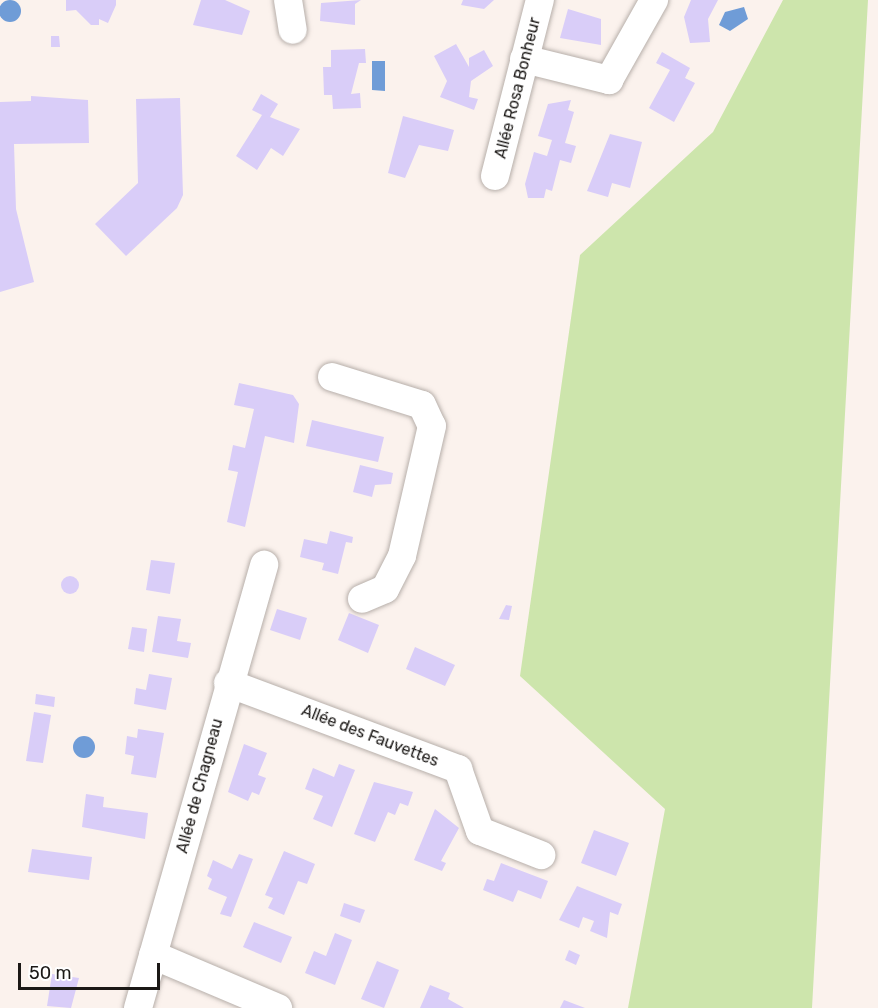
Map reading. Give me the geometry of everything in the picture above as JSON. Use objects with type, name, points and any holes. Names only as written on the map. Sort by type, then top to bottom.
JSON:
[{"type":"street","points":[[288,0],[293,30]]},
{"type":"street","name":"Allée Rosa Bonheur","points":[[495,176],[540,0]]},
{"type":"street","points":[[524,59],[609,80],[654,0]]},
{"type":"street","points":[[332,377],[422,405],[432,426],[402,556],[385,589],[362,599]]},
{"type":"street","name":"Allée de Chagneau","points":[[138,1008],[228,683],[264,565]]},
{"type":"street","name":"Allée des Fauvettes","points":[[228,683],[458,769],[480,831],[541,855]]},
{"type":"street","points":[[153,956],[278,1008]]},
{"type":"green space","points":[[783,0],[868,0],[812,1008],[628,1008],[665,809],[520,676],[580,255],[713,132]]},
{"type":"water","points":[[10,0],[18,3],[21,11],[18,19],[10,22],[2,19],[-1,11],[2,3]]},
{"type":"water","points":[[744,7],[748,19],[730,31],[719,25],[725,12]]},
{"type":"water","points":[[372,61],[385,61],[385,91],[372,90]]},
{"type":"water","points":[[84,736],[92,739],[95,747],[92,755],[84,758],[76,755],[73,747],[76,739]]},
{"type":"building","points":[[66,0],[116,0],[116,5],[108,23],[99,19],[99,25],[91,25],[76,10],[66,11]]},
{"type":"building","points":[[201,0],[225,0],[250,11],[242,35],[193,25]]},
{"type":"building","points":[[361,0],[355,4],[355,25],[320,21],[321,3]]},
{"type":"building","points":[[463,0],[494,0],[484,9],[461,5]]},
{"type":"building","points":[[691,0],[718,0],[708,19],[710,42],[690,43],[684,17]]},
{"type":"building","points":[[568,9],[601,19],[601,45],[560,38]]},
{"type":"building","points":[[51,36],[59,36],[60,47],[51,47]]},
{"type":"building","points":[[456,44],[469,67],[469,58],[484,50],[493,66],[471,81],[469,97],[478,99],[474,110],[440,97],[447,81],[434,56]]},
{"type":"building","points":[[365,49],[366,63],[359,63],[351,94],[360,93],[361,108],[333,109],[332,95],[324,95],[323,67],[331,67],[331,50]]},
{"type":"building","points":[[662,52],[690,68],[685,78],[695,83],[674,122],[649,108],[670,70],[656,63]]},
{"type":"building","points":[[261,94],[278,104],[270,117],[300,129],[283,156],[271,148],[257,170],[236,156],[262,115],[252,110]]},
{"type":"building","points":[[31,96],[88,100],[89,143],[14,144],[16,209],[34,282],[0,292],[0,102],[31,101]]},
{"type":"building","points":[[180,98],[183,195],[177,208],[126,256],[95,224],[138,183],[136,99]]},
{"type":"building","points":[[571,100],[568,110],[574,112],[565,143],[576,146],[571,163],[560,160],[552,191],[546,189],[544,198],[528,198],[525,184],[534,152],[547,156],[552,140],[538,136],[548,104]]},
{"type":"building","points":[[403,116],[454,130],[448,151],[419,145],[405,178],[388,173]]},
{"type":"building","points":[[610,134],[642,142],[630,188],[612,183],[608,197],[587,191]]},
{"type":"building","points":[[239,383],[293,395],[299,404],[294,443],[265,436],[245,527],[227,522],[238,472],[228,470],[233,445],[245,448],[254,409],[234,405]]},
{"type":"building","points":[[312,420],[384,437],[378,462],[306,446]]},
{"type":"building","points":[[360,465],[393,473],[391,484],[375,485],[372,497],[353,492]]},
{"type":"building","points":[[330,531],[353,537],[352,543],[346,542],[338,574],[322,570],[324,563],[300,557],[304,539],[327,544]]},
{"type":"building","points":[[151,560],[175,563],[170,594],[146,590]]},
{"type":"building","points":[[70,576],[76,579],[79,585],[76,591],[70,594],[64,591],[61,585],[64,579]]},
{"type":"building","points":[[506,605],[512,606],[509,620],[499,619]]},
{"type":"building","points":[[277,609],[307,618],[300,640],[270,630]]},
{"type":"building","points":[[349,613],[379,625],[368,653],[338,640]]},
{"type":"building","points":[[158,616],[181,619],[177,641],[191,643],[188,658],[152,652]]},
{"type":"building","points":[[132,627],[147,629],[144,652],[128,649]]},
{"type":"building","points":[[415,647],[455,665],[445,686],[406,669]]},
{"type":"building","points":[[149,674],[172,678],[166,710],[134,704],[136,688],[146,690]]},
{"type":"building","points":[[36,694],[55,697],[54,707],[35,704]]},
{"type":"building","points":[[34,712],[51,715],[43,763],[26,761]]},
{"type":"building","points":[[138,729],[164,733],[156,778],[131,774],[134,756],[125,754],[127,736],[137,738]]},
{"type":"building","points":[[244,744],[267,753],[258,775],[266,778],[259,795],[252,792],[248,801],[228,792]]},
{"type":"building","points":[[339,764],[355,770],[332,827],[313,819],[323,796],[305,789],[313,768],[334,777]]},
{"type":"building","points":[[374,782],[413,792],[408,806],[400,803],[395,815],[388,812],[375,842],[354,834]]},
{"type":"building","points":[[86,794],[104,797],[103,807],[148,813],[145,839],[82,827]]},
{"type":"building","points":[[435,809],[459,828],[441,861],[446,863],[442,871],[414,860]]},
{"type":"building","points":[[594,830],[629,843],[616,876],[581,863]]},
{"type":"building","points":[[32,849],[92,857],[89,880],[28,872]]},
{"type":"building","points":[[284,851],[315,864],[307,884],[298,881],[284,915],[268,908],[273,898],[265,895]]},
{"type":"building","points":[[239,854],[253,859],[231,917],[220,914],[227,897],[208,889],[212,879],[207,876],[213,860],[232,869]]},
{"type":"building","points":[[501,863],[548,881],[541,899],[518,890],[513,902],[483,890],[487,879],[494,881]]},
{"type":"building","points":[[577,886],[622,904],[618,915],[610,912],[607,938],[590,931],[594,921],[583,917],[579,928],[559,920]]},
{"type":"building","points":[[344,903],[365,910],[360,923],[340,916]]},
{"type":"building","points":[[254,922],[292,937],[281,963],[243,947]]},
{"type":"building","points":[[335,933],[352,940],[335,985],[305,973],[314,951],[326,956]]},
{"type":"building","points":[[569,950],[580,955],[576,965],[565,960]]},
{"type":"building","points":[[377,961],[399,970],[384,1008],[361,999]]},
{"type":"building","points":[[52,974],[79,978],[71,1008],[47,1006]]},
{"type":"building","points":[[430,985],[450,993],[448,999],[464,1008],[420,1008]]},
{"type":"building","points":[[564,1000],[585,1008],[560,1008]]}]
